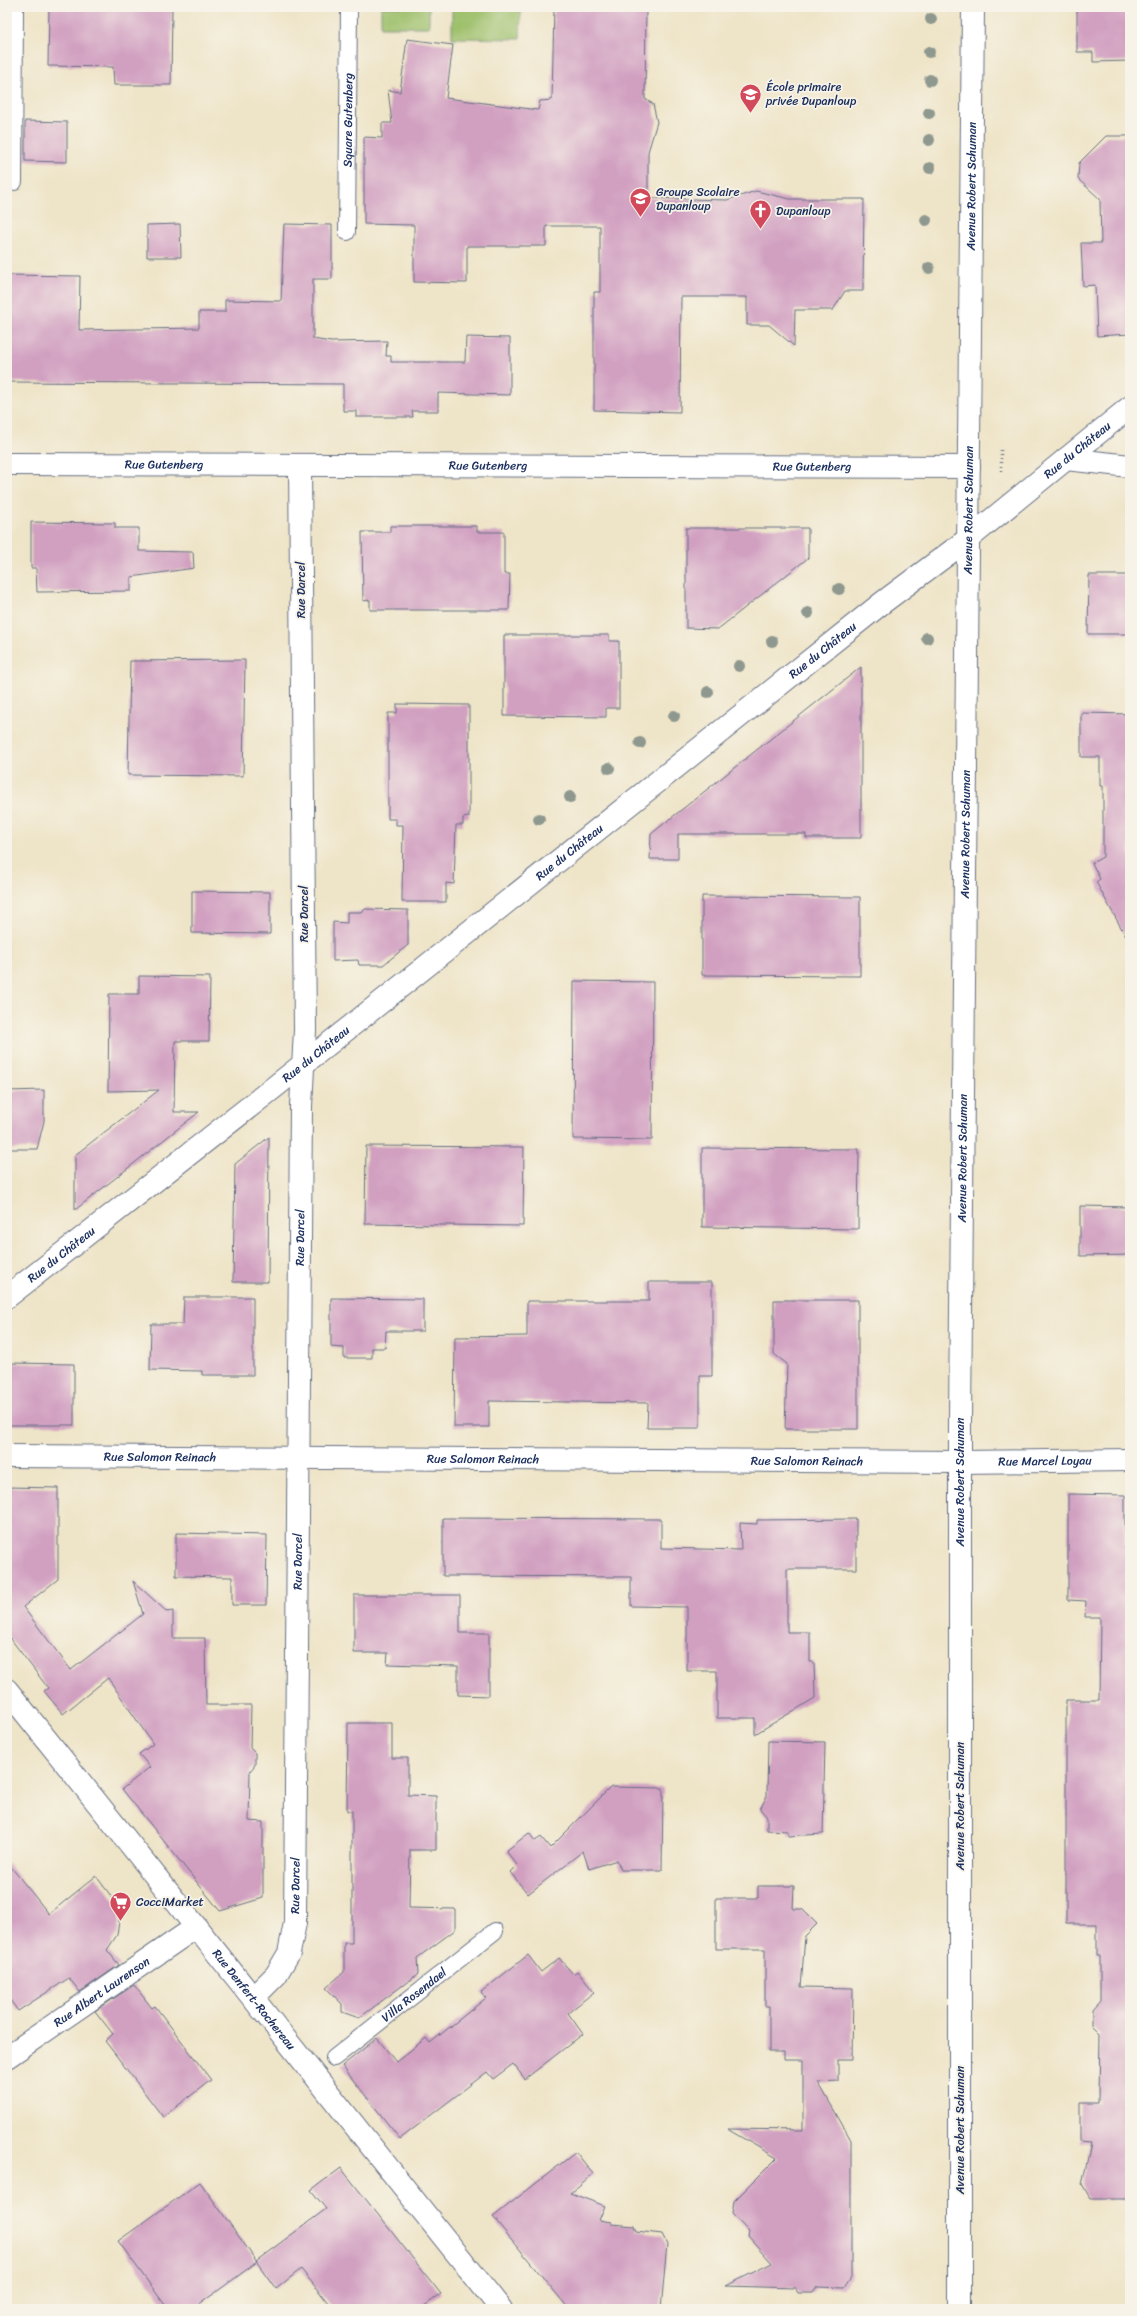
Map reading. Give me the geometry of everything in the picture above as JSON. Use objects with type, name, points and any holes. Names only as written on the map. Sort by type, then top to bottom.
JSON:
[{"type":"street","name":"Avenue Robert Schuman","points":[[960,2309],[960,1462],[966,616],[969,467],[973,7]]},
{"type":"street","name":"Rue du Château","points":[[7,1296],[882,603],[968,539],[1130,407]]},
{"type":"street","points":[[1066,459],[1130,466]]},
{"type":"street","name":"Rue Gutenberg","points":[[7,464],[969,467]]},
{"type":"street","name":"Rue Darcel","points":[[253,1998],[276,1975],[289,1954],[295,1923],[301,1106],[304,1062],[300,465]]},
{"type":"street","name":"Rue Salomon Reinach","points":[[7,1456],[960,1462]]},
{"type":"street","name":"Rue Marcel Loyau","points":[[960,1462],[1130,1460]]},
{"type":"street","name":"Rue Denfert-Rochereau","points":[[7,1690],[500,2309]]},
{"type":"street","name":"Rue Albert Laurenson","points":[[7,2057],[196,1926]]},
{"type":"lane","points":[[14,182],[15,7]]},
{"type":"lane","name":"Square Gutenberg","points":[[347,232],[349,7]]},
{"type":"lane","name":"Villa Rosendael","points":[[334,2058],[495,1931]]},
{"type":"green space","points":[[381,7],[429,7],[429,27],[381,27]]},
{"type":"green space","points":[[452,7],[521,7],[520,39],[452,38]]},
{"type":"building","points":[[49,7],[172,7],[171,85],[114,85],[113,67],[48,66]]},
{"type":"building","points":[[554,7],[646,7],[645,99],[653,104],[657,122],[648,152],[648,198],[727,200],[756,191],[790,199],[864,199],[863,291],[845,291],[833,310],[795,310],[794,346],[769,325],[747,325],[747,297],[681,297],[680,412],[594,410],[594,292],[600,292],[600,226],[546,226],[546,246],[467,246],[467,283],[414,282],[414,225],[364,224],[364,137],[382,138],[382,123],[392,123],[388,90],[400,92],[407,39],[453,45],[446,98],[538,110],[540,101],[552,100]]},
{"type":"building","points":[[1077,7],[1130,7],[1130,61],[1093,62],[1093,52],[1077,52]]},
{"type":"building","points":[[25,121],[67,122],[67,162],[25,161]]},
{"type":"building","points":[[1106,136],[1130,136],[1130,334],[1097,336],[1095,285],[1083,286],[1081,243],[1101,243],[1100,199],[1078,179],[1079,163]]},
{"type":"building","points":[[180,224],[181,257],[147,257],[147,225]]},
{"type":"building","points":[[284,224],[332,225],[332,279],[313,279],[313,339],[331,342],[387,341],[386,356],[391,356],[391,362],[465,362],[466,337],[510,338],[510,395],[438,393],[438,411],[412,411],[413,417],[356,417],[356,411],[343,411],[343,384],[7,382],[7,275],[80,276],[79,330],[199,328],[199,312],[225,312],[225,300],[281,301]]},
{"type":"building","points":[[31,522],[115,523],[115,528],[139,528],[139,551],[193,552],[194,568],[131,577],[131,591],[37,592],[36,568],[31,568]]},
{"type":"building","points":[[390,526],[477,526],[477,532],[504,532],[504,574],[510,574],[509,610],[370,610],[370,600],[363,601],[362,532],[390,532]]},
{"type":"building","points":[[686,528],[808,528],[808,558],[718,629],[686,628]]},
{"type":"building","points":[[1089,575],[1130,575],[1130,634],[1088,634]]},
{"type":"building","points":[[504,635],[609,635],[609,641],[619,641],[619,708],[606,708],[606,717],[504,716]]},
{"type":"building","points":[[245,660],[243,776],[128,775],[130,661]]},
{"type":"building","points":[[861,667],[861,838],[806,838],[806,834],[678,834],[678,859],[650,859],[651,834]]},
{"type":"building","points":[[397,704],[469,705],[469,817],[463,818],[463,825],[456,825],[454,884],[446,883],[446,902],[402,902],[403,825],[396,825],[396,819],[388,819],[388,713],[397,713]]},
{"type":"building","points":[[1081,713],[1130,714],[1130,944],[1096,882],[1100,879],[1092,863],[1103,857],[1103,786],[1100,786],[1100,757],[1081,757]]},
{"type":"building","points":[[192,891],[270,892],[270,934],[192,933]]},
{"type":"building","points":[[702,896],[860,897],[860,976],[702,975]]},
{"type":"building","points":[[365,909],[408,910],[408,945],[383,965],[359,965],[358,960],[333,961],[333,922],[347,923],[347,912],[362,912]]},
{"type":"building","points":[[139,976],[210,977],[209,1041],[175,1041],[174,1112],[199,1112],[75,1210],[75,1155],[159,1090],[108,1091],[109,994],[139,994]]},
{"type":"building","points":[[574,981],[653,982],[652,1140],[573,1139]]},
{"type":"building","points":[[44,1090],[44,1121],[37,1149],[7,1149],[7,1091]]},
{"type":"building","points":[[269,1137],[268,1282],[233,1282],[235,1164]]},
{"type":"building","points":[[366,1146],[524,1147],[523,1226],[365,1224]]},
{"type":"building","points":[[702,1148],[859,1149],[858,1229],[702,1227]]},
{"type":"building","points":[[1080,1206],[1130,1207],[1130,1255],[1080,1256]]},
{"type":"building","points":[[649,1282],[712,1282],[712,1376],[700,1376],[700,1428],[647,1428],[648,1403],[489,1401],[489,1427],[454,1427],[455,1337],[527,1336],[527,1301],[649,1301]]},
{"type":"building","points":[[184,1297],[253,1297],[253,1375],[202,1375],[202,1371],[150,1370],[151,1324],[183,1324]]},
{"type":"building","points":[[331,1298],[423,1299],[423,1331],[386,1331],[385,1348],[372,1348],[372,1358],[344,1358],[344,1348],[331,1347]]},
{"type":"building","points":[[774,1300],[858,1300],[858,1429],[785,1429],[787,1364],[774,1354]]},
{"type":"building","points":[[9,1363],[74,1364],[74,1425],[9,1425]]},
{"type":"building","points":[[7,1487],[58,1488],[58,1579],[23,1607],[71,1670],[143,1614],[133,1581],[167,1612],[173,1611],[173,1638],[205,1638],[206,1705],[251,1705],[250,1748],[255,1753],[255,1765],[250,1771],[249,1821],[263,1822],[263,1898],[220,1911],[122,1789],[150,1767],[139,1754],[153,1744],[108,1678],[63,1714],[44,1691],[48,1688],[7,1634]]},
{"type":"building","points":[[1068,1494],[1125,1495],[1125,1549],[1129,1549],[1130,1564],[1130,2199],[1090,2199],[1082,2185],[1091,2143],[1080,2142],[1080,2102],[1099,2102],[1100,2033],[1092,2025],[1092,2010],[1100,2001],[1100,1955],[1097,1955],[1097,1924],[1066,1924],[1066,1700],[1099,1700],[1100,1617],[1085,1617],[1086,1601],[1068,1600]]},
{"type":"building","points":[[443,1518],[661,1519],[661,1548],[741,1550],[740,1523],[757,1524],[757,1520],[856,1519],[856,1569],[787,1569],[787,1632],[810,1632],[810,1662],[814,1662],[815,1698],[755,1734],[755,1718],[717,1718],[717,1671],[687,1671],[687,1607],[631,1606],[631,1577],[443,1576]]},
{"type":"building","points":[[176,1533],[267,1535],[266,1605],[232,1605],[232,1577],[176,1576]]},
{"type":"building","points":[[354,1595],[460,1595],[460,1633],[489,1633],[489,1696],[458,1695],[458,1666],[387,1664],[388,1653],[354,1653]]},
{"type":"building","points":[[348,1723],[392,1723],[392,1758],[408,1758],[408,1795],[436,1796],[436,1850],[410,1850],[409,1908],[455,1909],[455,1930],[417,1958],[418,1974],[359,2018],[342,2012],[342,2004],[326,1988],[344,1972],[344,1943],[352,1943],[352,1811],[347,1811]]},
{"type":"building","points":[[768,1741],[825,1742],[823,1834],[788,1836],[788,1831],[767,1830],[767,1817],[760,1809],[767,1796]]},
{"type":"building","points":[[611,1787],[663,1788],[662,1870],[621,1870],[617,1860],[589,1869],[583,1851],[528,1894],[510,1872],[517,1865],[506,1851],[529,1833],[535,1841],[541,1837],[550,1848]]},
{"type":"building","points":[[7,1862],[49,1914],[96,1876],[117,1904],[120,1915],[117,1935],[107,1950],[119,1965],[80,1992],[69,1978],[18,2011],[7,1996]]},
{"type":"building","points":[[758,1886],[794,1886],[793,1909],[802,1909],[817,1924],[805,1936],[801,1987],[853,1988],[852,2060],[838,2060],[838,2081],[818,2082],[851,2140],[851,2277],[844,2288],[817,2287],[813,2293],[798,2293],[795,2288],[726,2286],[772,2263],[748,2236],[749,2231],[732,2213],[734,2201],[777,2158],[727,2129],[803,2130],[803,2060],[784,2060],[784,2052],[769,2052],[769,2006],[765,2006],[765,1949],[716,1949],[716,1898],[758,1898]]},
{"type":"building","points":[[528,1955],[541,1972],[559,1958],[573,1974],[577,1971],[594,1992],[568,2013],[583,2034],[525,2079],[513,2064],[493,2079],[487,2072],[400,2139],[342,2066],[377,2038],[396,2062],[426,2038],[430,2043],[486,1998],[481,1992]]},
{"type":"building","points":[[134,1985],[152,2008],[155,2006],[211,2080],[163,2117],[105,2041],[113,2034],[95,2011]]},
{"type":"building","points":[[576,2152],[593,2174],[570,2193],[605,2206],[599,2220],[611,2222],[611,2224],[634,2226],[636,2231],[662,2234],[667,2244],[661,2309],[569,2309],[493,2217]]},
{"type":"building","points":[[341,2168],[441,2294],[420,2309],[333,2309],[301,2269],[276,2289],[256,2261],[326,2209],[311,2190]]},
{"type":"building","points":[[200,2182],[257,2262],[193,2309],[168,2309],[118,2241]]},
{"type":"place","name":"École primaire privée Dupanloup","points":[[750,114]]},
{"type":"place","name":"Groupe Scolaire Dupanloup","points":[[640,218]]},
{"type":"place","name":"Dupanloup","points":[[760,230]]},
{"type":"place","name":"CocciMarket","points":[[121,1922]]}]
